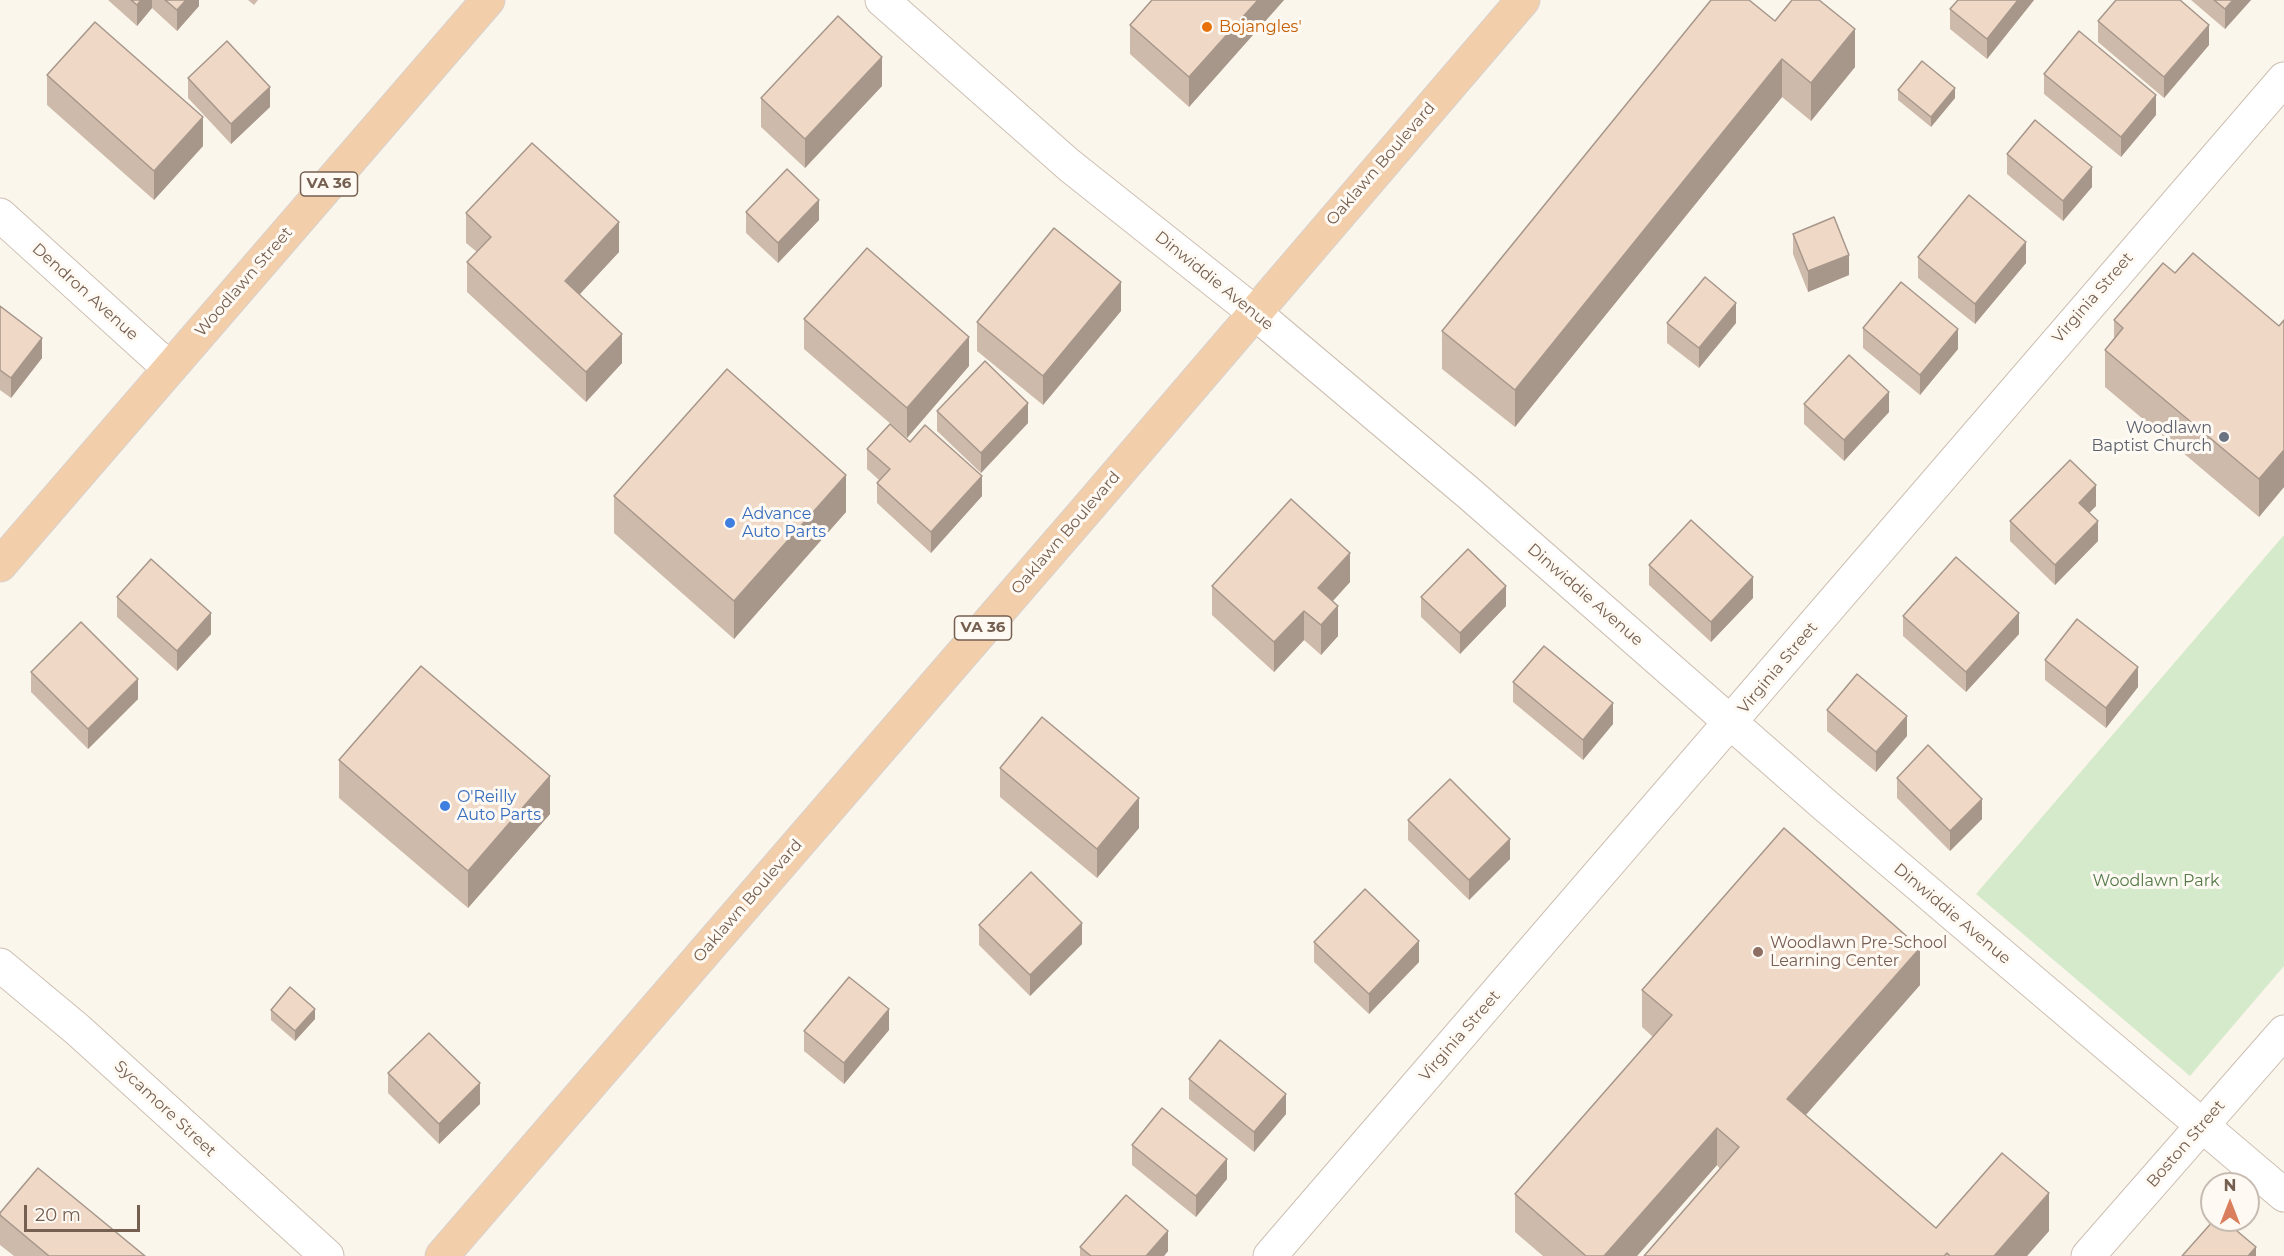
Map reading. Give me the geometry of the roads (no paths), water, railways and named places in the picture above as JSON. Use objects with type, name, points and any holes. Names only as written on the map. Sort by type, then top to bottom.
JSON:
[{"type":"highway","name":"Woodlawn Street","points":[[0,565],[488,0]]},
{"type":"highway","name":"Oaklawn Boulevard","points":[[442,1256],[1523,0]]},
{"type":"street","name":"Dinwiddie Avenue","points":[[882,0],[1069,165],[1254,312],[1471,495],[1731,723],[2284,1196]]},
{"type":"street","name":"Virginia Street","points":[[1270,1256],[2284,79]]},
{"type":"street","name":"Dendron Avenue","points":[[0,215],[169,368]]},
{"type":"street","name":"Sycamore Street","points":[[0,965],[78,1030],[327,1256]]},
{"type":"street","name":"Boston Street","points":[[2088,1256],[2284,1032]]},
{"type":"place","name":"Bojangles'","points":[[1207,27]]},
{"type":"place","name":"Woodlawn Baptist Church","points":[[2224,437]]},
{"type":"place","name":"Advance Auto Parts","points":[[730,523]]},
{"type":"place","name":"O'Reilly Auto Parts","points":[[445,806]]},
{"type":"place","name":"Woodlawn Pre-School Learning Center","points":[[1758,952]]},
{"type":"park label","name":"Woodlawn Park","points":[[2156,881]]}]
